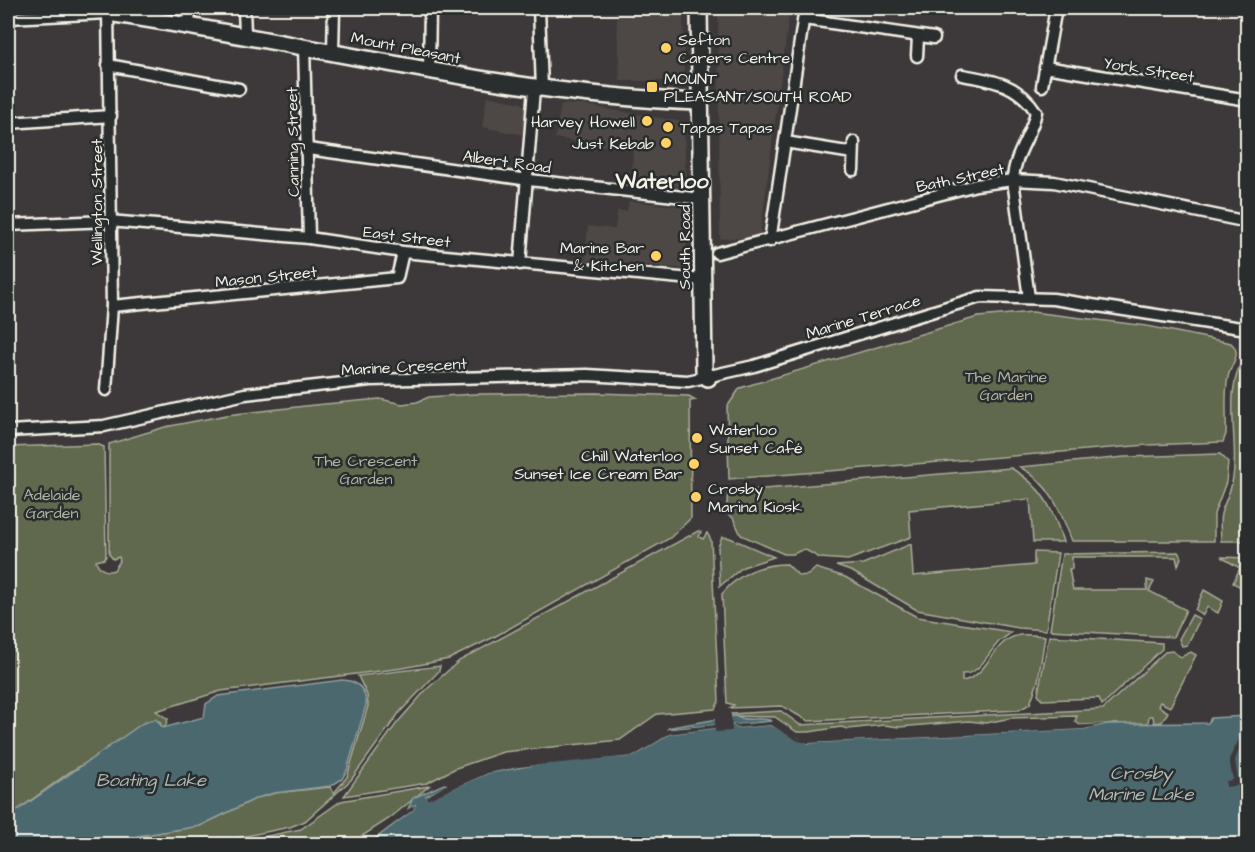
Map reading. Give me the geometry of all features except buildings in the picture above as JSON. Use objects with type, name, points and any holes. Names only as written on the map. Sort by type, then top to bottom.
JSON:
[{"type":"street","points":[[189,25],[190,8]]},
{"type":"street","points":[[244,8],[245,34]]},
{"type":"street","points":[[333,51],[334,8]]},
{"type":"street","points":[[429,71],[430,8]]},
{"type":"street","points":[[520,264],[538,89],[539,8]]},
{"type":"street","name":"South Road","points":[[699,8],[704,370],[708,378]]},
{"type":"street","points":[[770,241],[805,8]]},
{"type":"street","points":[[1042,86],[1056,8]]},
{"type":"street","points":[[8,18],[108,10]]},
{"type":"street","name":"Mount Pleasant","points":[[108,10],[245,34],[429,71],[538,89],[700,102]]},
{"type":"street","name":"Wellington Street","points":[[106,390],[112,306],[109,221],[111,116],[108,10]]},
{"type":"street","points":[[804,20],[934,38]]},
{"type":"street","points":[[917,56],[918,37]]},
{"type":"street","name":"Canning Street","points":[[304,46],[309,238]]},
{"type":"street","points":[[108,65],[239,89]]},
{"type":"street","name":"York Street","points":[[1046,67],[1248,100]]},
{"type":"street","points":[[962,75],[996,81],[1017,91],[1029,101],[1036,112],[1034,124],[1013,165],[1029,298]]},
{"type":"street","points":[[8,123],[111,116]]},
{"type":"street","points":[[785,142],[854,148],[853,170]]},
{"type":"street","name":"Albert Road","points":[[308,148],[529,180],[702,199]]},
{"type":"street","name":"Bath Street","points":[[717,253],[770,241],[976,185],[1013,180],[1054,182],[1248,222]]},
{"type":"street","name":"East Street","points":[[8,225],[109,221],[309,238],[403,252],[520,264],[702,279]]},
{"type":"street","name":"Mason Street","points":[[112,306],[397,278],[403,252]]},
{"type":"street","name":"Marine Terrace","points":[[708,378],[980,297],[1029,298],[1121,308],[1247,327]]},
{"type":"street","name":"Marine Crescent","points":[[8,431],[104,426],[245,394],[370,380],[587,375],[672,381],[708,378]]},
{"type":"shaded area","points":[[616,8],[683,8],[684,81],[620,81]]},
{"type":"shaded area","points":[[718,8],[790,8],[760,237],[720,239]]},
{"type":"shaded area","points":[[487,96],[521,103],[525,106],[524,135],[482,127]]},
{"type":"shaded area","points":[[561,104],[584,105],[684,122],[686,183],[681,188],[631,182],[633,151],[555,138]]},
{"type":"shaded area","points":[[629,201],[686,207],[687,269],[585,260],[588,226],[615,229],[617,211],[627,211]]},
{"type":"green space","name":"The Marine Garden","points":[[1032,312],[1147,326],[1231,343],[1236,355],[1227,384],[1226,434],[1223,442],[1147,445],[729,479],[727,407],[740,388],[978,317]]},
{"type":"green space","points":[[1247,353],[1247,541],[1221,541],[1220,517],[1231,487],[1234,467],[1233,399],[1235,383],[1239,368]]},
{"type":"green space","points":[[596,393],[689,396],[696,400],[690,401],[691,518],[670,538],[494,637],[449,659],[403,668],[221,691],[156,711],[168,719],[165,727],[163,728],[159,721],[70,772],[8,817],[8,447],[97,444],[104,447],[106,556],[96,561],[103,570],[111,571],[120,561],[119,557],[113,559],[109,554],[109,444],[165,427],[227,415],[314,405],[380,399],[402,404],[417,402],[429,397],[474,394]]},
{"type":"green space","points":[[1220,454],[1228,462],[1226,482],[1214,514],[1214,541],[1072,541],[1059,509],[1047,490],[1020,467],[1125,457]]},
{"type":"green space","points":[[1011,468],[1031,482],[1045,499],[1063,542],[1033,542],[1030,499],[909,510],[911,537],[848,560],[820,558],[804,549],[793,554],[784,554],[741,535],[733,518],[726,513],[728,492]]},
{"type":"green space","points":[[698,531],[701,532],[699,537],[703,539],[707,533],[711,540],[719,701],[715,709],[657,714],[620,740],[503,752],[456,768],[427,783],[344,796],[397,723],[426,690],[459,661]]},
{"type":"green space","points":[[722,537],[730,538],[774,557],[743,567],[720,586],[718,547]]},
{"type":"green space","points":[[911,544],[913,576],[1034,565],[1034,552],[1058,553],[1046,630],[1019,628],[917,610],[853,572],[836,566],[863,564]]},
{"type":"green space","points":[[1178,552],[1181,557],[1178,566],[1176,557],[1072,557],[1072,569],[1069,569],[1073,590],[1147,590],[1147,580],[1154,582],[1149,591],[1186,610],[1173,637],[1050,630],[1062,554]]},
{"type":"green space","points":[[1221,557],[1246,558],[1244,562],[1247,562],[1247,590],[1233,583],[1240,568]]},
{"type":"green space","points":[[787,564],[799,576],[808,575],[816,568],[845,577],[917,617],[1011,632],[999,642],[978,668],[962,674],[962,681],[978,673],[1008,639],[1023,635],[1045,636],[1038,681],[1030,704],[1019,710],[808,721],[782,706],[730,708],[734,705],[727,703],[722,594],[736,580],[751,571]]},
{"type":"green space","points":[[1204,590],[1223,601],[1218,613],[1207,607],[1203,615],[1195,610]]},
{"type":"green space","points":[[1192,615],[1200,619],[1187,645],[1182,646],[1179,639]]},
{"type":"green space","points":[[1049,636],[1162,643],[1162,649],[1102,705],[1099,698],[1042,700],[1038,694]]},
{"type":"green space","points":[[1172,651],[1181,657],[1191,652],[1196,655],[1170,707],[1160,702],[1158,706],[1168,712],[1162,722],[1154,723],[1153,716],[1149,716],[1148,723],[1080,725],[1075,721],[1077,716],[1011,718],[986,723],[969,721],[899,727],[884,725],[848,729],[841,727],[797,732],[775,717],[731,716],[731,714],[781,711],[800,725],[1103,709],[1165,652]]},
{"type":"green space","points":[[440,666],[439,671],[399,713],[351,780],[305,821],[290,827],[207,844],[113,844],[138,836],[200,826],[257,798],[275,793],[330,787],[334,793],[347,777],[368,706],[367,695],[358,676]]},
{"type":"green space","points":[[429,786],[390,818],[350,844],[229,844],[301,829],[341,801]]},
{"type":"water","name":"Boating Lake","points":[[342,680],[357,684],[363,690],[366,705],[347,770],[342,779],[331,786],[274,793],[257,798],[200,826],[138,836],[113,844],[8,844],[8,817],[143,723],[156,719],[163,728],[204,717],[206,704],[218,696]]},
{"type":"water","name":"Crosby Marine Lake","points":[[735,716],[772,721],[733,725],[737,728],[771,725],[808,743],[1084,729],[1107,724],[1208,723],[1211,718],[1247,716],[1247,844],[368,844],[413,810],[415,805],[408,809],[413,798],[444,784],[449,785],[426,796],[427,799],[488,773],[552,762],[634,756],[669,734],[714,728],[714,725],[667,729],[672,727]]},
{"type":"pier","points":[[731,714],[732,731],[715,732],[715,728],[669,734],[634,756],[518,767],[488,773],[427,800],[426,797],[451,782],[452,785],[487,771],[518,764],[633,753],[666,732],[664,730],[715,725],[715,715]]},
{"type":"pier","points":[[775,722],[799,738],[808,740],[1105,724],[1084,729],[808,743],[798,741],[771,725],[737,728],[733,725]]},
{"type":"pier","points":[[1247,724],[1247,732],[1235,760],[1238,779],[1246,778],[1247,784],[1226,787],[1226,781],[1233,780],[1229,759]]},
{"type":"pier","points":[[415,805],[413,810],[365,844],[405,811]]},
{"type":"place","name":"Sefton Carers Centre","points":[[666,48]]},
{"type":"place","name":"MOUNT PLEASANT/SOUTH ROAD","points":[[652,87]]},
{"type":"place","name":"Harvey Howell","points":[[647,121]]},
{"type":"place","name":"Tapas Tapas","points":[[668,127]]},
{"type":"place","name":"Just Kebab","points":[[666,143]]},
{"type":"place","name":"Marine Bar & Kitchen","points":[[656,256]]},
{"type":"place","name":"Waterloo Sunset Café","points":[[697,438]]},
{"type":"place","name":"Chill Waterloo Sunset Ice Cream Bar","points":[[694,464]]},
{"type":"place","name":"Crosby Marina Kiosk","points":[[696,497]]},
{"type":"district","name":"Waterloo","points":[[662,180]]},
{"type":"park label","name":"The Crescent Garden","points":[[366,469]]},
{"type":"park label","name":"Adelaide Garden","points":[[52,503]]}]
